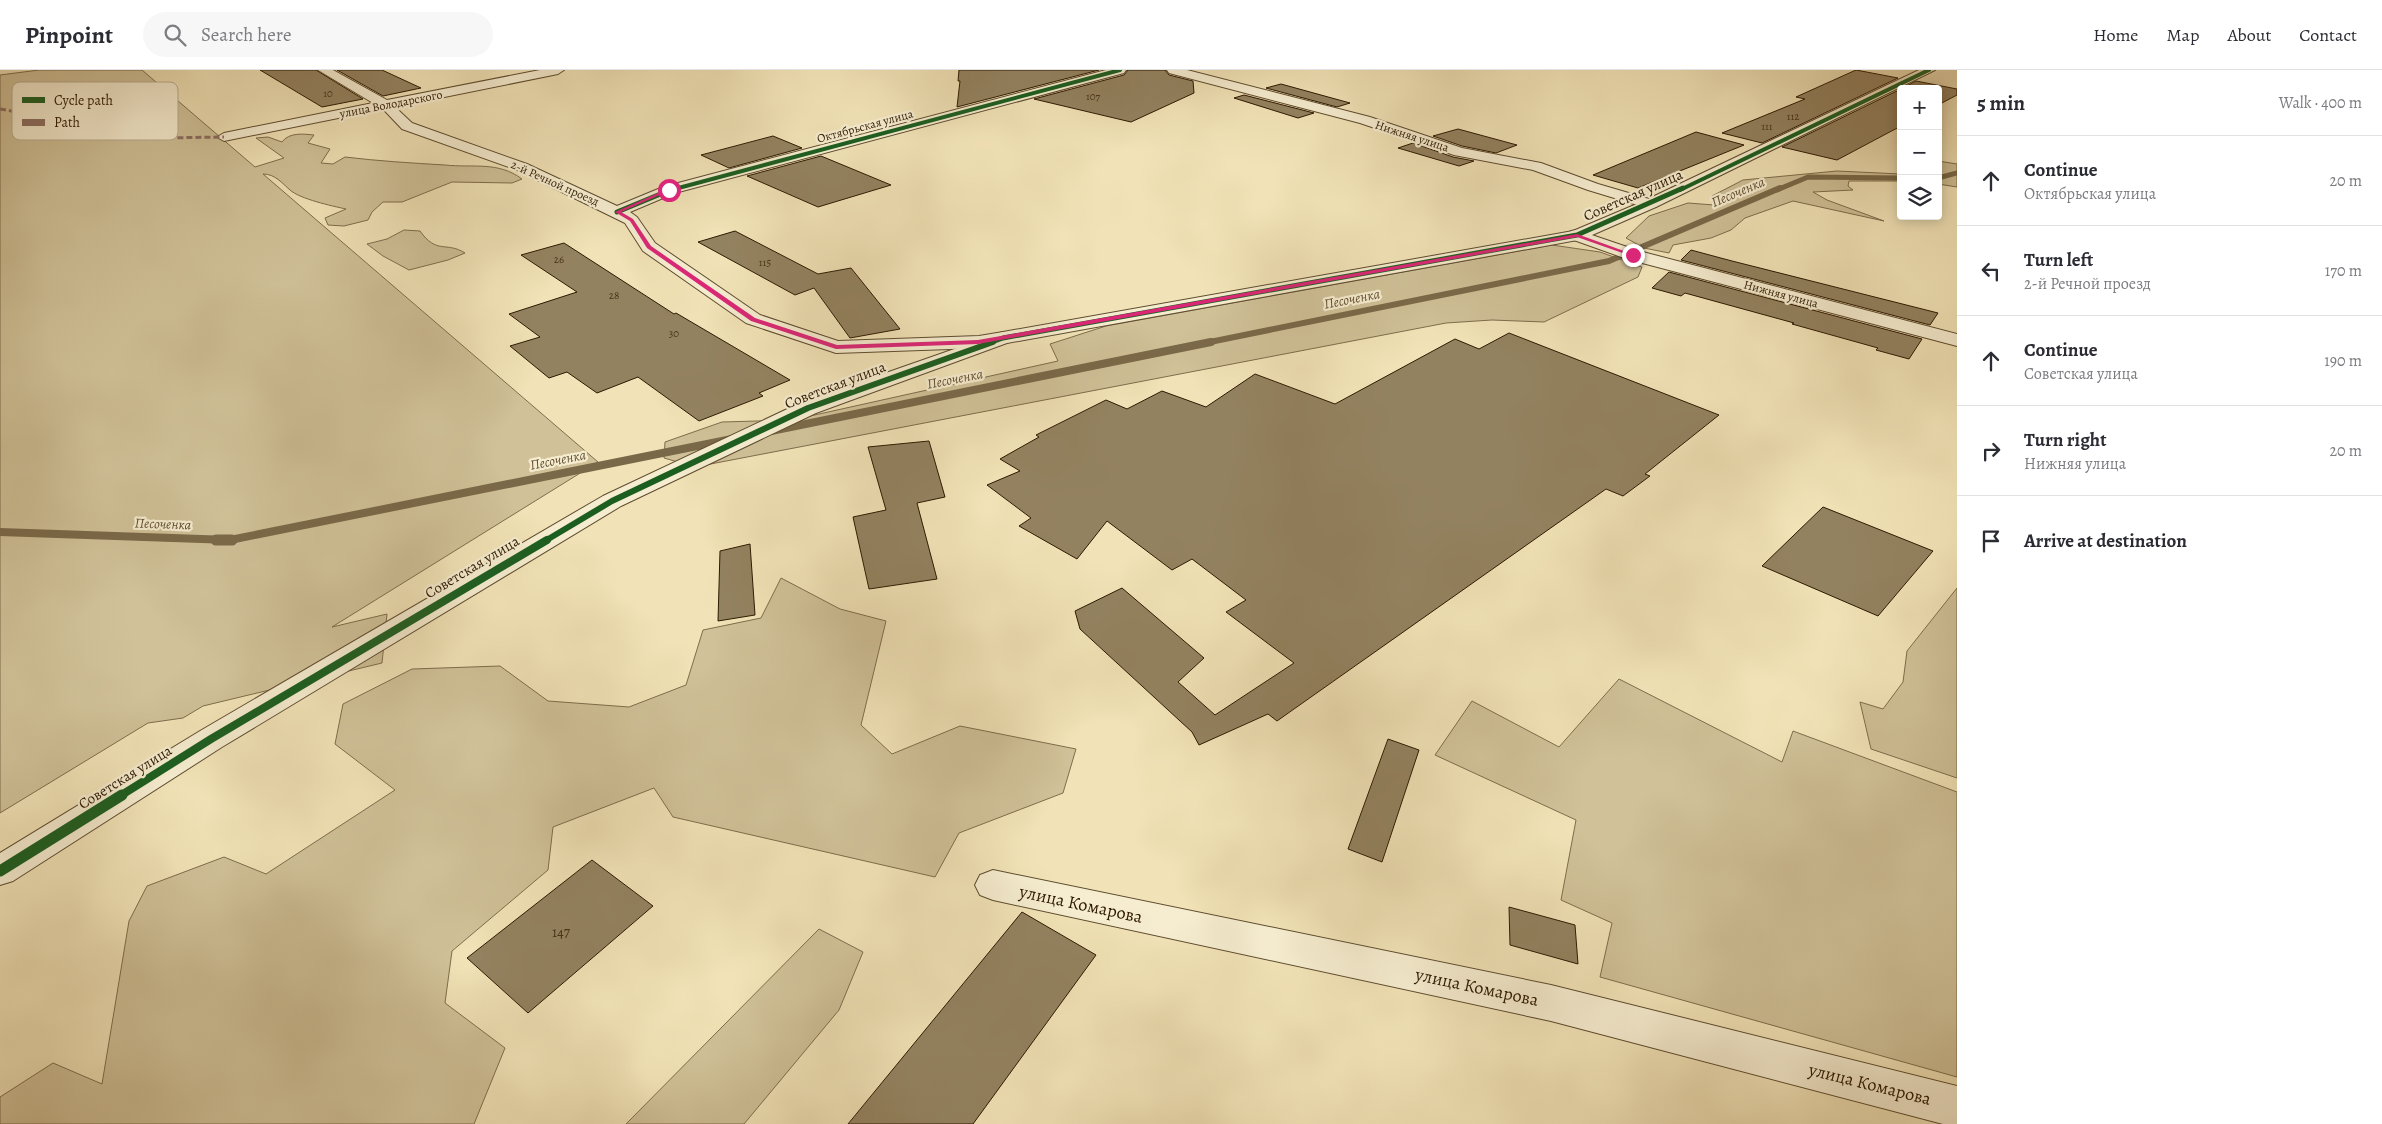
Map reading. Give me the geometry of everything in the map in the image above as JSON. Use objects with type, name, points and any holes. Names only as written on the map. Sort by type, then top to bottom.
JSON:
[{"type":"street","name":"2-й Речной проезд","points":[[324,70],[386,105],[407,126],[522,167],[631,220],[649,247],[753,319],[836,347],[978,342],[1003,338]]},
{"type":"street","name":"улица Володарского","points":[[224,137],[558,70]]},
{"type":"street","name":"Октябрьская улица","points":[[617,212],[669,190],[1120,70]]},
{"type":"street","name":"Нижняя улица","points":[[1173,70],[1364,120],[1459,152],[1536,166],[1593,187],[1650,204]]},
{"type":"street","name":"Советская улица","points":[[0,871],[211,739],[612,501],[808,408],[1003,338],[1577,235],[1650,204],[1929,70]]},
{"type":"street","name":"Нижняя улица","points":[[1577,235],[1633,255],[1957,340]]},
{"type":"street","name":"улица Комарова","points":[[993,885],[1551,1003],[1957,1106]]},
{"type":"shaded area","points":[[39,70],[142,70],[156,82],[12,82],[12,140],[178,140],[178,101],[255,167],[284,158],[256,138],[268,137],[282,142],[293,135],[306,134],[314,135],[308,143],[330,149],[321,163],[333,164],[345,157],[407,163],[485,166],[513,173],[522,179],[512,183],[452,182],[402,202],[383,202],[372,212],[368,220],[344,226],[328,225],[325,218],[346,209],[316,202],[301,196],[290,190],[275,177],[263,174],[598,462],[332,627],[387,614],[382,663],[203,706],[183,718],[148,723],[0,813],[0,75]]},
{"type":"shaded area","points":[[1942,162],[1957,164],[1957,187],[1942,185]]},
{"type":"shaded area","points":[[1837,171],[1897,174],[1897,181],[1849,181],[1848,186],[1853,190],[1813,192],[1827,200],[1884,221],[1793,201],[1745,218],[1731,230],[1711,238],[1673,245],[1669,253],[1644,248],[1626,238],[1649,216],[1688,203],[1714,205],[1712,196],[1743,180]]},
{"type":"shaded area","points":[[404,230],[420,231],[432,243],[465,253],[448,260],[409,270],[383,256],[367,244],[387,239]]},
{"type":"shaded area","points":[[1552,245],[1600,252],[1642,267],[1638,277],[1544,322],[1492,320],[1446,323],[695,467],[664,458],[665,442],[722,422],[792,420],[1058,361],[1050,344],[1106,326]]},
{"type":"shaded area","points":[[781,578],[840,609],[886,621],[861,725],[892,754],[960,726],[1076,749],[1063,793],[959,833],[935,877],[673,817],[654,788],[553,827],[548,870],[452,951],[445,1003],[505,1048],[474,1124],[0,1124],[0,1097],[53,1063],[102,1084],[129,921],[147,886],[224,857],[266,874],[395,790],[335,744],[343,704],[412,669],[500,666],[548,701],[629,707],[686,685],[703,630],[761,618]]},
{"type":"shaded area","points":[[1957,588],[1957,778],[1871,749],[1860,702],[1883,709],[1903,682],[1907,651]]},
{"type":"shaded area","points":[[1619,679],[1782,762],[1793,731],[1957,792],[1957,1077],[1600,977],[1612,923],[1561,900],[1576,820],[1435,755],[1472,701],[1559,747]]},
{"type":"shaded area","points":[[819,929],[863,952],[839,1010],[744,1124],[626,1124]]},
{"type":"building","points":[[260,70],[316,70],[363,99],[322,107]]},
{"type":"building","points":[[337,70],[382,70],[421,88],[383,96]]},
{"type":"building","points":[[959,70],[1099,70],[957,107],[960,81],[958,81]]},
{"type":"building","points":[[1128,70],[1165,70],[1169,75],[1193,81],[1194,93],[1131,122],[1034,99],[1124,75]]},
{"type":"building","points":[[1856,70],[1898,78],[1762,143],[1722,133],[1805,99],[1796,97]]},
{"type":"building","points":[[1916,81],[1936,85],[1908,85]]},
{"type":"building","points":[[1281,84],[1350,103],[1337,107],[1266,88]]},
{"type":"building","points":[[1942,86],[1957,89],[1957,95],[1942,103]]},
{"type":"building","points":[[1897,91],[1897,128],[1837,160],[1782,147]]},
{"type":"building","points":[[1244,95],[1314,113],[1298,118],[1234,98]]},
{"type":"building","points":[[1458,129],[1517,145],[1496,153],[1462,146],[1433,136]]},
{"type":"building","points":[[1696,132],[1744,145],[1638,188],[1593,175]]},
{"type":"building","points":[[773,136],[802,148],[729,168],[701,155]]},
{"type":"building","points":[[1413,143],[1453,157],[1474,161],[1459,166],[1398,148]]},
{"type":"building","points":[[821,156],[891,185],[818,207],[747,176]]},
{"type":"building","points":[[735,231],[818,274],[851,268],[900,329],[850,338],[814,288],[795,295],[698,242]]},
{"type":"building","points":[[564,243],[674,314],[676,313],[790,380],[759,393],[763,396],[699,421],[638,377],[597,393],[567,372],[549,378],[510,346],[540,337],[509,314],[577,292],[521,255]]},
{"type":"building","points":[[1691,250],[1938,313],[1930,325],[1681,260]]},
{"type":"building","points":[[1669,272],[1922,339],[1909,359],[1876,350],[1878,348],[1792,324],[1794,323],[1685,293],[1681,296],[1652,288]]},
{"type":"building","points":[[1509,333],[1719,415],[1645,474],[1650,476],[1623,496],[1606,489],[1277,721],[1268,714],[1199,745],[1192,732],[1080,629],[1075,611],[1122,588],[1204,658],[1178,682],[1215,715],[1294,663],[1226,612],[1246,600],[1192,559],[1172,570],[1107,521],[1077,559],[1019,526],[1031,518],[987,485],[1020,471],[1000,459],[1039,437],[1036,435],[1106,400],[1127,409],[1162,391],[1206,407],[1255,374],[1335,404],[1455,339],[1479,349]]},
{"type":"building","points":[[929,441],[945,497],[917,503],[937,579],[869,589],[853,517],[886,510],[868,447]]},
{"type":"building","points":[[1823,507],[1933,551],[1878,616],[1762,566]]},
{"type":"building","points":[[750,544],[755,615],[718,621],[720,551]]},
{"type":"building","points":[[1388,739],[1419,750],[1382,862],[1348,849]]},
{"type":"building","points":[[592,860],[653,906],[528,1013],[467,958]]},
{"type":"building","points":[[1509,907],[1575,925],[1578,964],[1510,945]]},
{"type":"building","points":[[1022,912],[1096,955],[973,1124],[848,1124]]},
{"type":"waterway","name":"Песоченка","points":[[1942,177],[1957,173]]},
{"type":"waterway","name":"Песоченка","points":[[1777,190],[1808,177],[1897,178]]},
{"type":"waterway","name":"Песоченка","points":[[1205,343],[1609,261],[1780,188]]},
{"type":"waterway","name":"Песоченка","points":[[771,431],[1211,342]]},
{"type":"waterway","name":"Песоченка","points":[[230,540],[732,439]]},
{"type":"waterway","name":"Песоченка","points":[[0,532],[230,540]]},
{"type":"waterway","name":"Песоченка","points":[[216,540],[230,540]]},
{"type":"marked path","points":[[0,109],[12,111]]},
{"type":"marked path","points":[[178,138],[224,137]]},
{"type":"cycle path","points":[[617,212],[669,190],[1120,70]]},
{"type":"cycle path","points":[[0,871],[211,739],[612,501],[808,408],[1003,338],[1577,235],[1650,204],[1929,70]]},
{"type":"route","points":[[669,190],[617,212],[631,220],[649,247],[753,319],[836,347],[978,342],[1577,235],[1633,255]]}]
